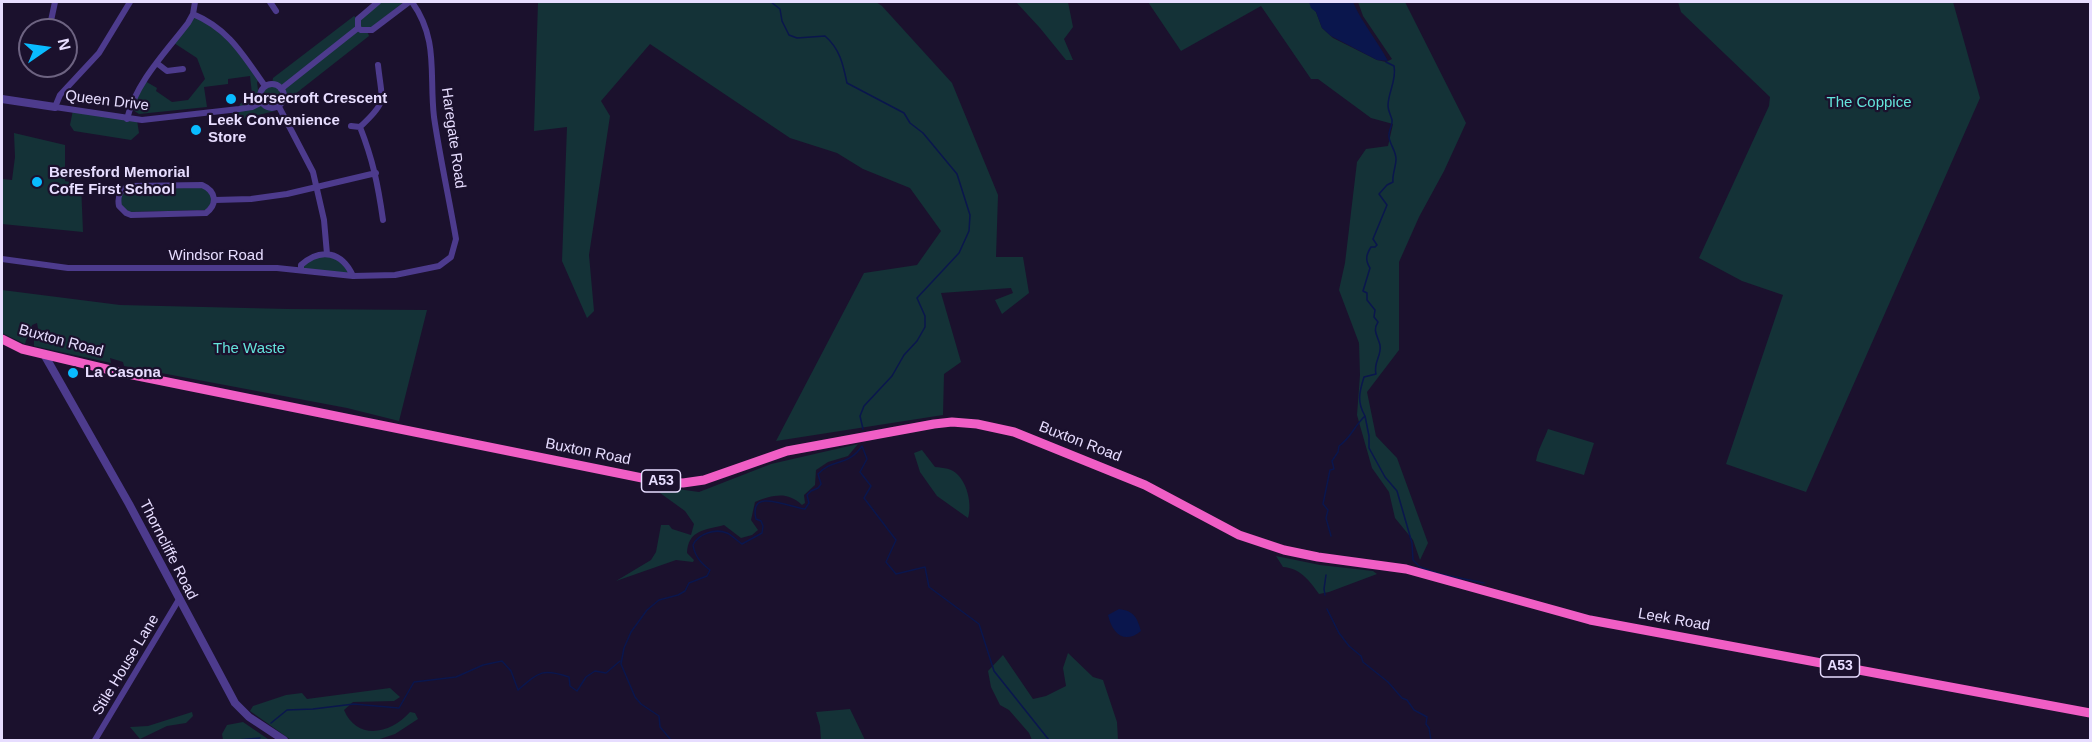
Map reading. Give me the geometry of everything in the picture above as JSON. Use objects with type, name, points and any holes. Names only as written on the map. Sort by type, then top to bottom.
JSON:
[{"type":"highway","name":"Buxton Road","points":[[2,339],[22,349],[45,356],[657,481],[683,483],[704,480],[787,451],[934,424],[952,422],[977,424],[1014,432],[1112,470],[1257,542]]},
{"type":"highway","name":"Leek Road","points":[[1257,542],[1318,557],[1414,571],[1590,620],[2091,713]]},
{"type":"street","points":[[52,18],[55,2]]},
{"type":"street","points":[[2,99],[54,107],[60,95],[99,53],[130,2]]},
{"type":"street","points":[[127,119],[141,86],[189,23],[195,2]]},
{"type":"street","points":[[270,2],[276,11]]},
{"type":"street","points":[[358,28],[357,19],[378,2]]},
{"type":"street","points":[[358,28],[372,30],[410,2]]},
{"type":"street","name":"Haregate Road","points":[[410,2],[424,22],[431,47],[435,120],[456,239],[451,257],[431,269]]},
{"type":"street","points":[[193,14],[211,22],[229,37],[265,86]]},
{"type":"street","points":[[281,89],[358,28]]},
{"type":"street","points":[[158,64],[167,71],[179,71]]},
{"type":"street","points":[[360,127],[381,106],[378,65]]},
{"type":"street","points":[[275,84],[281,89],[284,96],[279,105],[271,108],[262,102],[261,92],[265,86],[275,84]]},
{"type":"street","name":"Queen Drive","points":[[54,107],[142,120],[235,110],[252,107],[262,102]]},
{"type":"street","points":[[279,105],[305,155],[317,186],[324,220],[327,254]]},
{"type":"street","points":[[351,126],[360,127]]},
{"type":"street","points":[[360,127],[376,173],[383,220]]},
{"type":"street","points":[[215,200],[251,199],[287,194],[376,173]]},
{"type":"street","points":[[202,185],[212,192],[215,200],[213,207],[206,213],[142,216],[121,210],[118,196],[123,189],[129,186],[202,185]]},
{"type":"street","points":[[301,270],[302,265],[309,258],[327,254],[344,261],[353,276]]},
{"type":"street","name":"Windsor Road","points":[[2,259],[68,268],[266,268],[353,276],[395,275],[431,269]]},
{"type":"street","name":"Thorncliffe Road","points":[[45,356],[129,504],[178,601],[235,704],[249,717],[284,741]]},
{"type":"street","points":[[55,373],[60,359]]},
{"type":"street","name":"Stile House Lane","points":[[95,741],[178,601]]},
{"type":"green space","points":[[381,2],[404,2],[371,28],[360,27],[360,19]]},
{"type":"green space","points":[[538,2],[876,2],[882,6],[952,83],[998,195],[996,257],[1023,257],[1029,293],[1002,314],[995,300],[1013,293],[1011,288],[941,293],[961,362],[944,374],[943,415],[776,441],[864,273],[917,265],[941,231],[910,188],[863,169],[837,153],[790,138],[650,44],[601,101],[610,116],[589,255],[594,311],[587,318],[562,261],[567,127],[534,131]]},
{"type":"green space","points":[[1016,2],[1068,2],[1073,27],[1064,39],[1073,60],[1066,60]]},
{"type":"green space","points":[[1148,2],[1309,2],[1322,28],[1333,38],[1377,60],[1386,62],[1392,59],[1363,16],[1358,2],[1405,2],[1466,123],[1399,262],[1399,350],[1367,392],[1376,436],[1397,458],[1428,543],[1420,560],[1413,540],[1395,518],[1389,492],[1372,468],[1357,415],[1360,375],[1359,343],[1339,290],[1345,263],[1357,162],[1366,149],[1388,146],[1393,124],[1371,118],[1318,79],[1311,79],[1261,6],[1181,51]]},
{"type":"green space","name":"The Coppice","points":[[1678,2],[1953,2],[1980,98],[1806,492],[1726,464],[1783,295],[1742,281],[1699,258],[1769,106],[1770,97],[1681,12]]},
{"type":"green space","points":[[193,14],[219,28],[260,80],[257,82],[260,92],[265,86],[272,84],[273,78],[354,16],[358,19],[358,28],[367,31],[369,36],[290,98],[283,99],[272,108],[275,111],[233,121],[232,110],[239,109],[240,104],[252,94],[250,76],[228,79],[228,84],[204,87],[207,107],[139,114],[130,108],[145,81],[157,88],[156,91],[172,102],[188,100],[205,79],[197,58],[174,43]]},
{"type":"green space","points":[[73,110],[137,120],[139,133],[131,140],[74,131],[70,125]]},
{"type":"green space","name":"Beresford Memorial CofE First School","points":[[14,133],[65,145],[65,181],[81,184],[83,232],[2,224],[2,179],[12,180],[15,157]]},
{"type":"green space","points":[[202,187],[210,192],[212,201],[207,210],[128,212],[120,205],[121,194],[129,188]]},
{"type":"green space","points":[[333,255],[353,276],[301,270],[309,258]]},
{"type":"green space","name":"The Waste","points":[[2,290],[120,305],[427,310],[399,421],[347,408],[124,366],[123,362],[110,358],[111,363],[34,346],[34,340],[39,334],[37,323],[32,325],[25,344],[2,333]]},
{"type":"green space","points":[[1548,429],[1594,443],[1584,475],[1536,461]]},
{"type":"green space","points":[[858,444],[848,456],[828,462],[816,470],[815,485],[804,495],[805,503],[802,505],[785,496],[755,502],[751,520],[758,530],[752,535],[741,538],[724,525],[704,530],[694,535],[688,545],[687,553],[694,560],[693,562],[676,560],[616,581],[651,560],[656,552],[661,525],[669,525],[672,529],[691,535],[694,524],[685,511],[649,485],[699,492],[771,464]]},
{"type":"green space","points":[[922,450],[935,467],[950,470],[961,479],[968,496],[970,508],[968,518],[937,496],[920,472],[914,453]]},
{"type":"green space","points":[[1276,556],[1320,565],[1373,571],[1377,574],[1319,594],[1308,580],[1295,570],[1283,567]]},
{"type":"green space","points":[[1068,653],[1093,677],[1103,680],[1117,722],[1118,740],[1032,740],[1029,733],[1009,710],[1000,705],[991,687],[988,671],[1003,655],[1033,699],[1046,696],[1066,686],[1063,668]]},
{"type":"green space","points":[[390,688],[400,697],[394,701],[353,702],[344,710],[357,726],[375,731],[394,725],[410,712],[415,713],[418,719],[395,734],[377,740],[291,740],[250,711],[253,706],[286,695],[302,693],[307,699]]},
{"type":"green space","points":[[850,709],[865,740],[821,740],[816,712]]},
{"type":"green space","points":[[192,712],[193,716],[186,723],[167,726],[140,739],[130,727],[148,726]]},
{"type":"green space","points":[[243,722],[268,739],[223,740],[222,734],[227,725]]},
{"type":"shaded area","points":[[1309,2],[1353,2],[1388,61],[1377,60],[1331,36],[1322,28]]},
{"type":"shaded area","points":[[1119,609],[1128,611],[1134,616],[1141,631],[1129,637],[1116,632],[1108,615]]},
{"type":"waterway","points":[[771,2],[780,9],[782,21],[789,35],[797,38],[825,36],[837,52],[847,83],[904,113],[910,123],[923,133],[957,174],[970,215],[969,231],[959,253],[917,298],[925,316],[925,327],[892,376],[864,406],[860,416],[863,429]]},
{"type":"waterway","points":[[1365,416],[1360,402],[1361,388],[1364,377],[1376,374],[1380,352],[1375,331],[1378,322],[1374,317],[1375,310],[1367,300],[1367,293],[1363,291],[1370,268],[1367,258],[1371,247],[1377,245],[1373,239],[1387,205],[1379,194],[1393,182],[1396,162],[1389,137],[1392,122],[1388,106],[1395,71],[1394,66],[1386,62]]},
{"type":"waterway","points":[[1331,536],[1326,518],[1328,510],[1323,504],[1330,470],[1334,469],[1332,461],[1339,446],[1365,416],[1369,448],[1385,477],[1397,491],[1412,543],[1413,560],[1420,567],[1440,574],[1484,583]]},
{"type":"waterway","points":[[862,446],[867,459],[860,472],[871,486],[864,498],[896,540],[886,562],[896,574],[925,567],[929,587],[979,624],[994,671],[1049,740]]},
{"type":"waterway","points":[[671,740],[660,727],[659,716],[635,697],[621,664],[624,648],[631,632],[647,610],[659,600],[678,595],[685,591],[689,583],[707,576],[710,570],[695,553],[693,545],[695,541],[703,535],[722,532],[729,534],[742,544],[762,533],[763,526],[761,521],[756,519],[755,509],[758,503],[764,501],[805,509],[809,503],[807,495],[821,484],[818,474],[823,469],[851,457],[862,446]]},
{"type":"waterway","points":[[1325,595],[1326,575]]},
{"type":"waterway","points":[[1327,609],[1339,633],[1361,656],[1363,662],[1388,682],[1414,710],[1427,717],[1426,724],[1431,740]]},
{"type":"waterway","points":[[271,723],[287,710],[354,704],[399,708],[414,682],[456,677],[483,665],[502,661],[511,671],[518,690],[531,679],[547,672],[569,677],[570,686],[577,691],[586,677],[595,671],[606,673],[620,661]]},
{"type":"waterway","points":[[238,740],[260,738]]},
{"type":"waterway","points":[[196,740],[224,740]]},
{"type":"place","name":"Horsecroft Crescent","points":[[231,99]]},
{"type":"place","name":"Leek Convenience Store","points":[[196,130]]},
{"type":"place","name":"Beresford Memorial CofE First School","points":[[37,182]]},
{"type":"place","name":"La Casona","points":[[73,373]]}]
